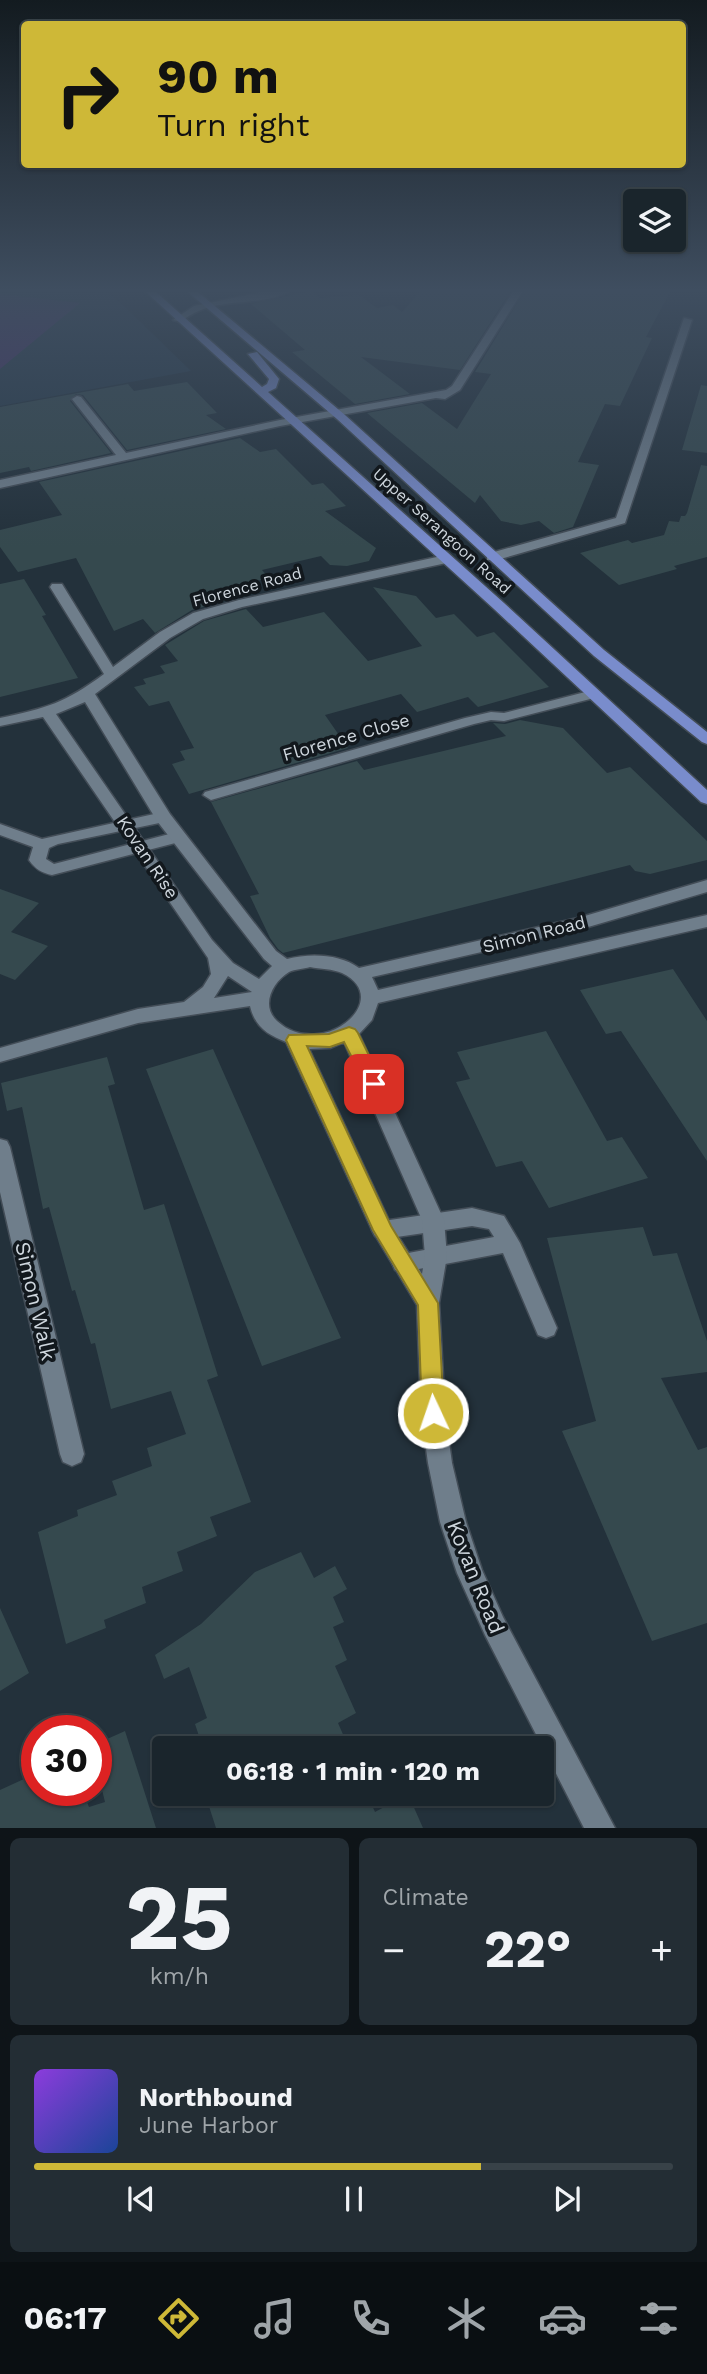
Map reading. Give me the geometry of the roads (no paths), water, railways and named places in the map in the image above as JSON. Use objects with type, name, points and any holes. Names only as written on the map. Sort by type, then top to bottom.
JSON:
[{"type":"main road","name":"Upper Serangoon Road","points":[[246,377],[707,799]]},
{"type":"main road","points":[[262,391],[272,386],[273,377]]},
{"type":"main road","name":"Upper Serangoon Road","points":[[294,377],[338,414],[599,653],[707,739]]},
{"type":"street","points":[[0,484],[338,414],[438,399],[457,387],[463,377]]},
{"type":"street","points":[[492,557],[621,520],[621,513],[667,377]]},
{"type":"street","points":[[77,399],[123,457]]},
{"type":"street","points":[[480,545],[506,544],[600,523],[621,513]]},
{"type":"street","name":"Florence Road","points":[[0,722],[47,712],[88,695],[165,635],[198,616],[252,601],[446,559]]},
{"type":"street","points":[[57,587],[112,676]]},
{"type":"street","name":"Florence Close","points":[[211,795],[491,716],[504,717],[588,689]]},
{"type":"street","name":"Kovan Rise","points":[[88,695],[177,837],[270,955],[285,967]]},
{"type":"street","name":"Kovan Rise","points":[[47,712],[128,825],[217,958],[260,994]]},
{"type":"street","points":[[0,829],[42,845],[54,840],[163,817]]},
{"type":"street","points":[[42,845],[37,860],[52,870],[177,837]]},
{"type":"street","name":"Simon Road","points":[[359,974],[625,912],[707,886]]},
{"type":"street","name":"Simon Road","points":[[372,998],[629,942],[707,921]]},
{"type":"street","points":[[191,1006],[217,984],[220,969],[217,958]]},
{"type":"street","points":[[310,961],[328,961],[359,974],[368,985],[372,998],[366,1018],[349,1033],[330,1040],[295,1040],[271,1028],[259,1009],[260,994],[268,979],[285,967],[310,961]]},
{"type":"street","points":[[0,1055],[86,1029],[260,994]]},
{"type":"street","name":"Kovan Road","points":[[349,1033],[433,1220],[436,1256],[428,1303],[433,1413],[440,1463],[453,1522],[470,1573],[494,1626],[600,1828]]},
{"type":"street","name":"Kovan Road","points":[[295,1040],[383,1230],[428,1303]]},
{"type":"street","name":"Simon Walk","points":[[0,1147],[72,1454]]},
{"type":"street","points":[[383,1230],[433,1220],[485,1218],[496,1222],[509,1243],[546,1328]]},
{"type":"street","points":[[403,1263],[509,1243]]}]
